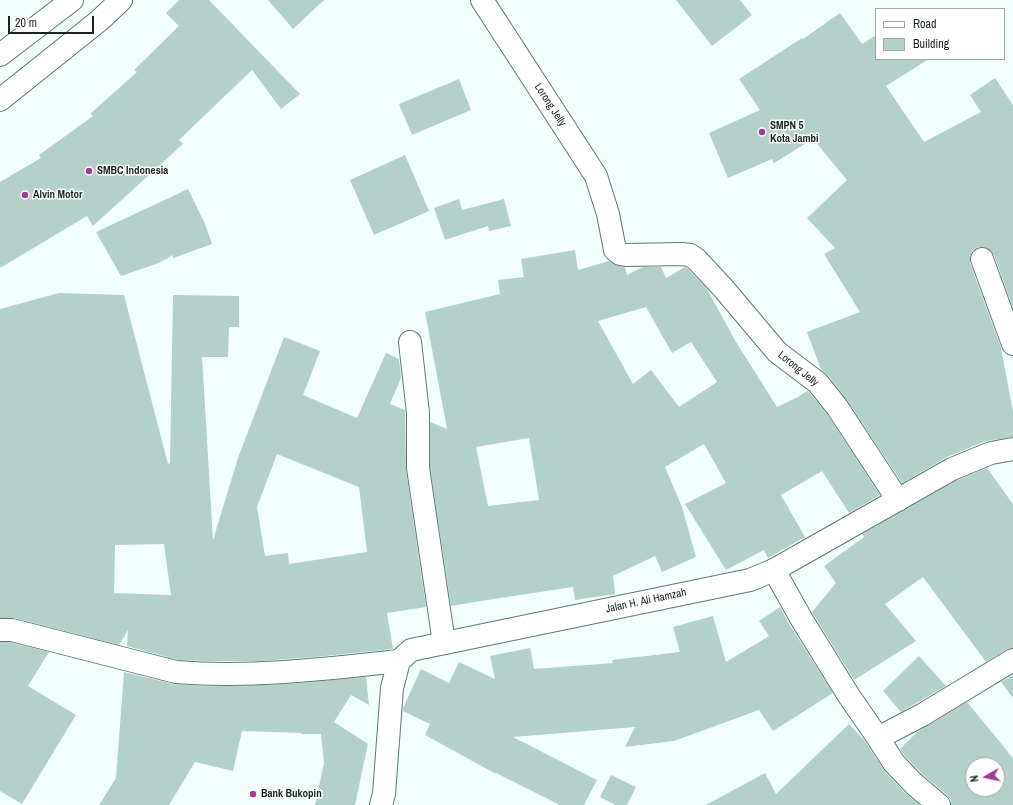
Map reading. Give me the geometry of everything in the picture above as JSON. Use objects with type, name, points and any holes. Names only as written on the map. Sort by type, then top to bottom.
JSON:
[{"type":"main road","points":[[0,55],[72,0]]},
{"type":"main road","points":[[0,100],[100,20],[121,0]]},
{"type":"main road","name":"Lorong Jelly","points":[[482,0],[596,176],[608,214],[615,250],[620,254],[626,255],[682,254],[690,255],[696,259],[724,289],[777,352],[818,384],[837,407],[898,500]]},
{"type":"main road","points":[[982,259],[1013,344]]},
{"type":"main road","points":[[410,342],[418,413],[418,468],[444,643]]},
{"type":"main road","name":"Jalan H. Ali Hamzah","points":[[399,661],[411,650],[750,580],[774,570],[952,469],[991,453],[1013,449]]},
{"type":"main road","points":[[774,570],[849,696],[894,763],[914,784],[939,805]]},
{"type":"main road","points":[[0,630],[12,630],[176,672],[202,674],[264,673],[320,670],[399,661],[392,688],[384,794],[381,805]]},
{"type":"main road","points":[[878,738],[922,715],[1013,660]]},
{"type":"building","points":[[179,0],[209,0],[300,94],[281,109],[252,70],[179,140],[183,144],[93,226],[87,216],[0,268],[0,182],[41,158],[39,155],[93,116],[90,114],[137,72],[134,70],[179,26],[166,13]]},
{"type":"building","points":[[268,0],[324,0],[293,29]]},
{"type":"building","points":[[676,0],[740,0],[752,15],[712,46]]},
{"type":"building","points":[[840,13],[862,44],[875,36],[875,60],[927,60],[886,86],[924,142],[981,112],[970,95],[995,78],[1013,105],[1013,308],[994,255],[990,250],[985,247],[978,247],[972,251],[970,263],[1001,348],[1013,411],[1013,437],[986,441],[947,457],[902,483],[847,400],[828,375],[821,370],[807,332],[860,312],[824,254],[835,248],[807,218],[847,180],[813,139],[774,163],[772,159],[728,178],[709,133],[760,110],[739,79],[802,38],[803,39]]},
{"type":"building","points":[[459,79],[471,110],[412,135],[399,104]]},
{"type":"building","points":[[405,155],[429,211],[374,235],[350,180]]},
{"type":"building","points":[[188,189],[205,224],[212,244],[173,258],[173,255],[159,263],[121,276],[96,232]]},
{"type":"building","points":[[459,199],[462,210],[504,199],[511,226],[489,231],[488,226],[445,240],[434,208]]},
{"type":"building","points":[[575,250],[578,270],[609,261],[618,266],[625,267],[627,275],[643,267],[661,267],[666,278],[685,267],[707,289],[736,342],[777,407],[807,391],[809,392],[827,414],[880,495],[849,513],[822,471],[781,495],[805,537],[768,558],[764,550],[726,570],[685,504],[726,483],[704,444],[665,467],[682,507],[696,557],[662,572],[655,556],[613,576],[615,594],[575,600],[573,587],[451,606],[430,467],[430,422],[447,429],[425,312],[500,294],[498,280],[524,277],[521,259]],"holes":[[[646,307],[672,353],[691,342],[717,382],[679,407],[651,370],[633,384],[598,321]],[[529,438],[539,500],[488,506],[476,447]]]},
{"type":"building","points":[[59,293],[124,295],[168,464],[170,463],[173,295],[239,296],[239,327],[229,327],[228,357],[202,357],[213,540],[238,458],[284,337],[320,351],[303,395],[357,418],[386,353],[399,359],[401,378],[390,404],[405,410],[406,470],[426,607],[387,613],[393,649],[260,661],[178,660],[127,646],[128,630],[119,645],[15,618],[0,618],[0,309]],"holes":[[[277,454],[359,487],[367,552],[289,564],[288,553],[265,556],[257,507]],[[164,544],[171,595],[114,593],[115,545]]]},
{"type":"building","points":[[987,468],[1013,504],[1013,648],[1007,649],[986,662],[923,577],[885,604],[916,641],[854,680],[812,612],[836,583],[824,566],[864,537],[862,534],[957,480]]},
{"type":"building","points":[[780,607],[833,693],[773,731],[759,710],[674,741],[625,747],[635,727],[513,737],[597,780],[584,805],[560,805],[496,774],[425,735],[430,724],[403,711],[421,669],[449,683],[459,662],[495,679],[490,656],[530,648],[534,669],[613,663],[612,660],[680,652],[673,627],[713,616],[726,662],[769,636],[759,621]]},
{"type":"building","points":[[0,642],[10,642],[49,652],[28,686],[76,715],[22,804],[0,791]]},
{"type":"building","points":[[919,656],[946,686],[901,712],[883,691]]},
{"type":"building","points":[[124,672],[173,684],[204,686],[289,684],[366,677],[369,705],[351,695],[334,722],[368,744],[355,805],[315,805],[324,763],[321,734],[242,731],[233,771],[195,762],[169,805],[99,805],[116,778]]},
{"type":"building","points":[[1013,675],[1013,698],[1001,682]]},
{"type":"building","points":[[967,702],[1013,758],[1013,805],[951,805],[951,800],[947,795],[923,775],[900,749],[917,732]]},
{"type":"building","points":[[849,724],[865,741],[885,772],[905,793],[919,804],[918,805],[706,805],[765,773],[776,794]]},
{"type":"building","points":[[611,775],[636,787],[627,805],[616,805],[600,797]]},
{"type":"place","name":"SMPN 5 Kota Jambi","points":[[762,132]]},
{"type":"place","name":"SMBC Indonesia","points":[[89,171]]},
{"type":"place","name":"Alvin Motor","points":[[25,195]]},
{"type":"place","name":"Bank Bukopin","points":[[253,794]]}]
